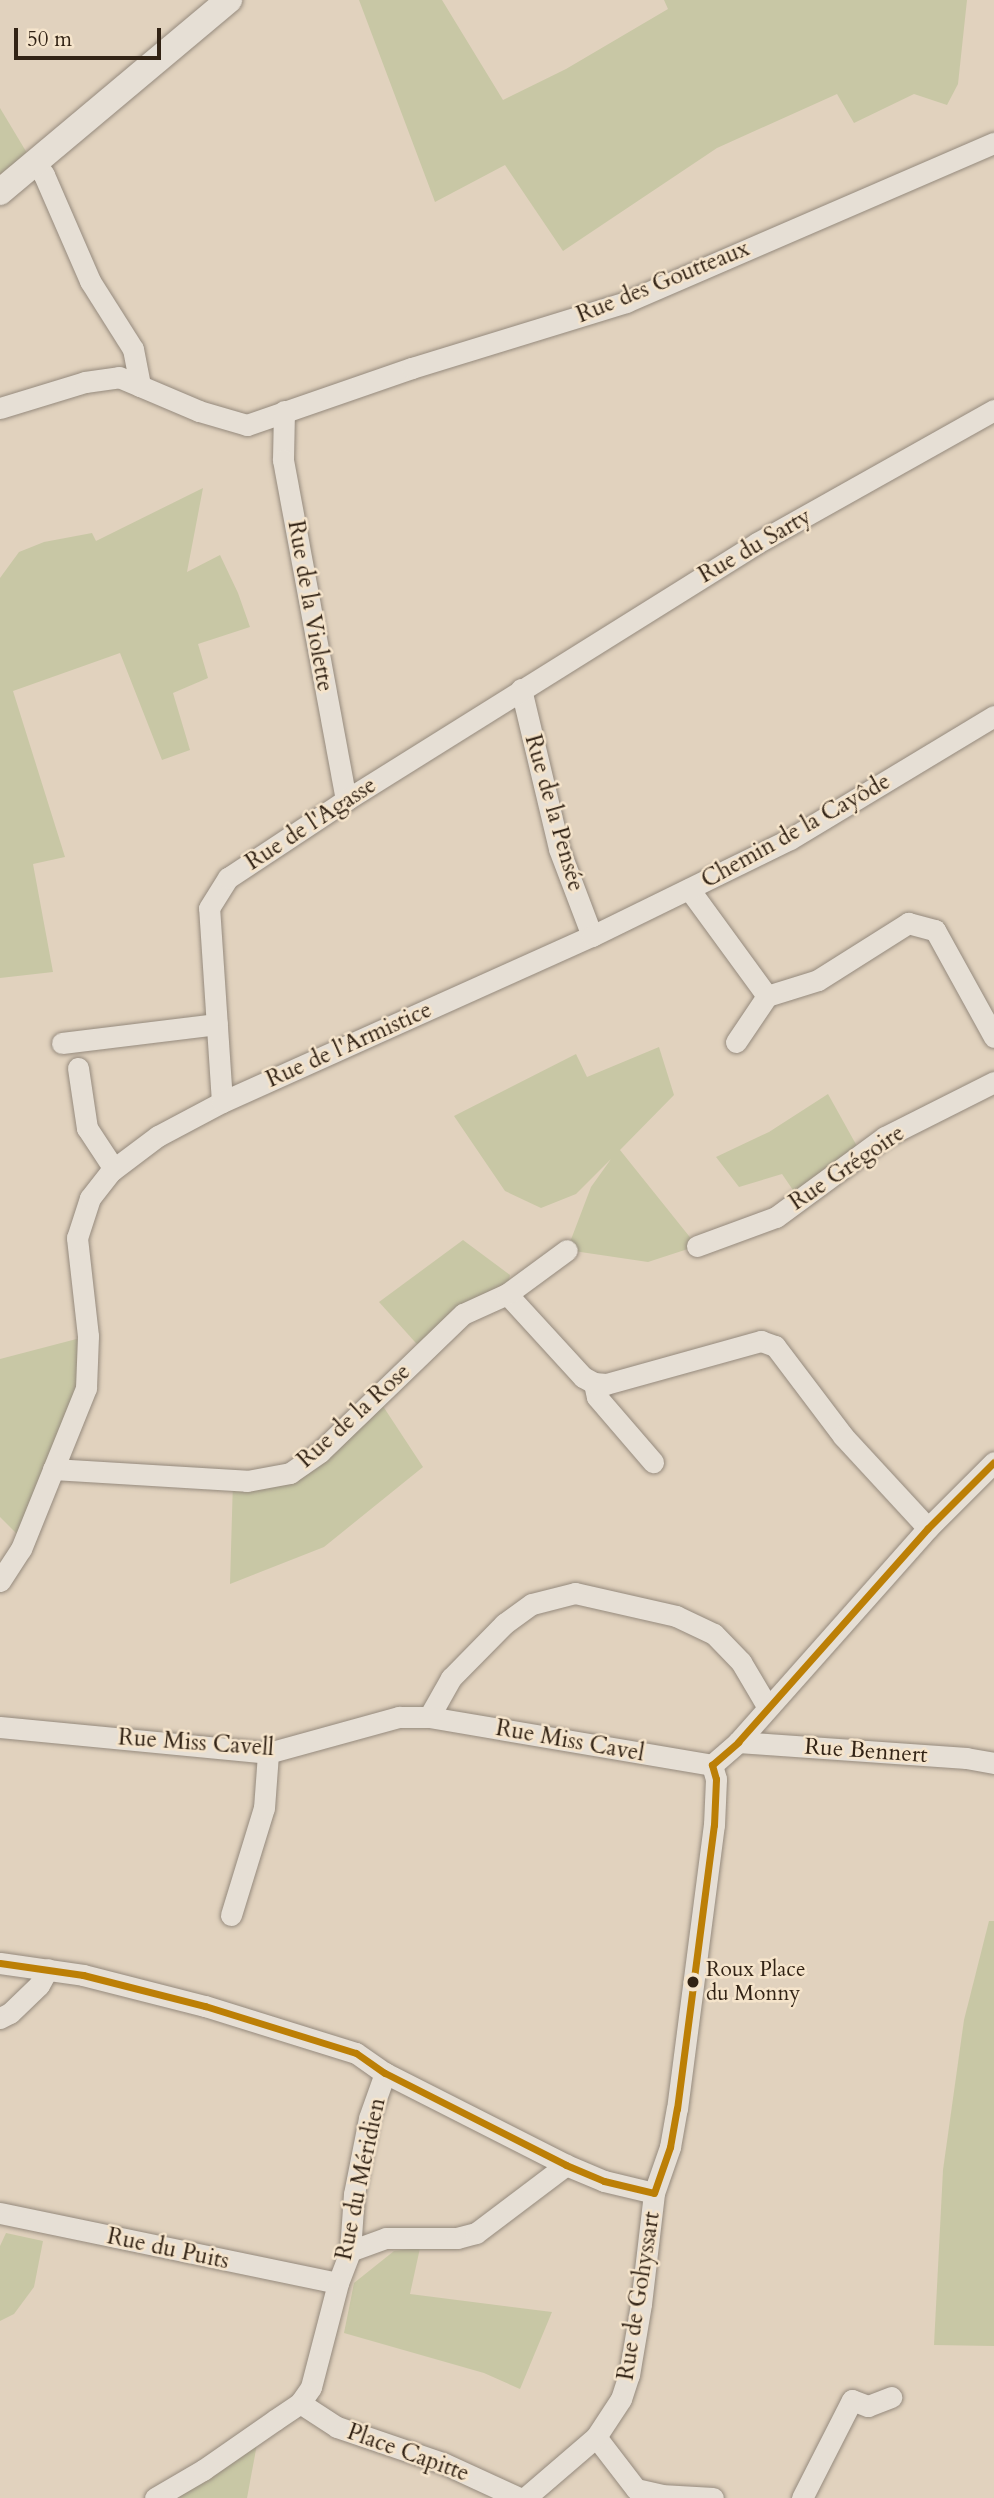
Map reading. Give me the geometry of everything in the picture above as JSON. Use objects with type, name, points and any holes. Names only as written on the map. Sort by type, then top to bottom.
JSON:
[{"type":"street","points":[[0,192],[229,0]]},
{"type":"street","name":"Rue des Goutteaux","points":[[0,408],[106,377],[119,377],[199,411],[247,425],[626,302],[994,143]]},
{"type":"street","points":[[34,161],[44,175],[90,281],[133,349],[140,386]]},
{"type":"street","name":"Rue du Sarty","points":[[521,689],[757,543],[994,410]]},
{"type":"street","name":"Rue de la Violette","points":[[284,411],[283,460],[346,800]]},
{"type":"street","name":"Rue de l'Agasse","points":[[222,1102],[209,908],[228,878],[521,689]]},
{"type":"street","name":"Rue de la Pensée","points":[[521,689],[559,849],[592,936]]},
{"type":"street","name":"Chemin de la Cayôde","points":[[592,936],[790,839],[994,716]]},
{"type":"street","points":[[689,889],[767,996]]},
{"type":"street","points":[[736,1042],[767,996],[818,980],[908,923],[935,930],[994,1037]]},
{"type":"street","name":"Rue de l'Armistice","points":[[0,1581],[21,1549],[86,1388],[88,1336],[78,1238],[90,1198],[114,1169],[158,1136],[222,1102],[592,936]]},
{"type":"street","points":[[62,1043],[217,1024]]},
{"type":"street","points":[[78,1068],[87,1128],[114,1169]]},
{"type":"street","name":"Rue Grégoire","points":[[697,1246],[776,1217],[885,1138],[994,1082]]},
{"type":"street","points":[[567,1251],[507,1294],[583,1377],[594,1383],[606,1384],[761,1341],[775,1346],[843,1436],[928,1528]]},
{"type":"street","name":"Rue de la Rose","points":[[53,1469],[247,1482],[290,1472],[320,1452],[463,1314],[507,1294]]},
{"type":"street","points":[[594,1383],[597,1396],[653,1462]]},
{"type":"street","points":[[712,1765],[738,1742],[767,1706],[928,1528],[994,1462]]},
{"type":"street","points":[[429,1717],[450,1678],[503,1623],[532,1604],[575,1593],[676,1616],[714,1634],[741,1662],[767,1706]]},
{"type":"street","name":"Rue Miss Cavell","points":[[0,1727],[268,1753],[399,1717],[429,1717]]},
{"type":"street","name":"Rue Miss Cavel","points":[[429,1717],[712,1765]]},
{"type":"street","name":"Rue Bennert","points":[[738,1742],[966,1758],[994,1763]]},
{"type":"street","points":[[231,1915],[264,1808],[268,1753]]},
{"type":"street","name":"Rue de Gohyssart","points":[[525,2498],[596,2437],[621,2399],[628,2375],[642,2304],[654,2193],[670,2147],[693,1990],[714,1825],[716,1779],[712,1765]]},
{"type":"street","points":[[0,1963],[48,1969],[246,2016],[356,2053],[385,2073],[566,2165],[604,2181],[654,2193]]},
{"type":"street","points":[[0,2018],[10,2013],[39,1985],[48,1969]]},
{"type":"street","name":"Rue du Méridien","points":[[299,2403],[316,2374],[338,2283],[350,2251],[354,2194],[369,2118],[385,2073]]},
{"type":"street","points":[[350,2251],[386,2238],[457,2238],[476,2233],[566,2165]]},
{"type":"street","name":"Rue du Puits","points":[[0,2213],[338,2283]]},
{"type":"street","points":[[802,2498],[852,2400],[868,2406],[891,2397]]},
{"type":"street","points":[[155,2498],[203,2470],[299,2403]]},
{"type":"street","name":"Place Capitte","points":[[299,2403],[337,2427],[443,2463],[519,2498]]},
{"type":"street","points":[[596,2437],[630,2493],[713,2498]]},
{"type":"green space","points":[[359,0],[442,0],[503,100],[566,69],[668,9],[664,0],[967,0],[958,84],[947,105],[914,94],[854,123],[837,94],[717,148],[563,251],[505,165],[435,202]]},
{"type":"green space","points":[[0,108],[27,153],[0,180]]},
{"type":"green space","points":[[203,488],[187,572],[220,555],[250,627],[198,644],[208,678],[173,693],[190,750],[162,760],[120,653],[13,691],[65,857],[33,864],[53,972],[0,978],[0,578],[19,552],[44,542],[92,533],[96,541]]},
{"type":"green space","points":[[659,1047],[674,1095],[620,1150],[697,1246],[648,1262],[567,1250],[591,1187],[611,1159],[576,1194],[541,1208],[505,1191],[454,1116],[576,1054],[587,1077]]},
{"type":"green space","points":[[828,1094],[858,1148],[795,1193],[782,1174],[739,1187],[716,1157],[769,1132]]},
{"type":"green space","points":[[463,1240],[510,1275],[507,1294],[424,1352],[379,1302]]},
{"type":"green space","points":[[88,1336],[86,1388],[24,1541],[0,1517],[0,1359]]},
{"type":"green space","points":[[377,1397],[423,1467],[324,1547],[230,1584],[233,1480],[307,1461]]},
{"type":"green space","points":[[989,1921],[994,1921],[994,2346],[934,2345],[943,2170],[964,2020]]},
{"type":"green space","points":[[6,2233],[43,2241],[34,2287],[14,2314],[0,2321],[0,2246]]},
{"type":"green space","points":[[420,2248],[410,2294],[552,2312],[520,2389],[484,2373],[344,2333],[354,2283],[394,2251]]},
{"type":"green space","points":[[257,2444],[247,2498],[157,2498]]},
{"type":"transit line","points":[[712,1765],[738,1742],[928,1528],[994,1462]]},
{"type":"transit line","points":[[654,2193],[670,2147],[677,2109],[714,1825],[716,1779],[712,1765]]},
{"type":"transit line","points":[[0,1963],[83,1975],[205,2006],[356,2053],[385,2073],[566,2165],[604,2181],[654,2193]]},
{"type":"place","name":"Roux Place du Monny","points":[[693,1982]]}]
